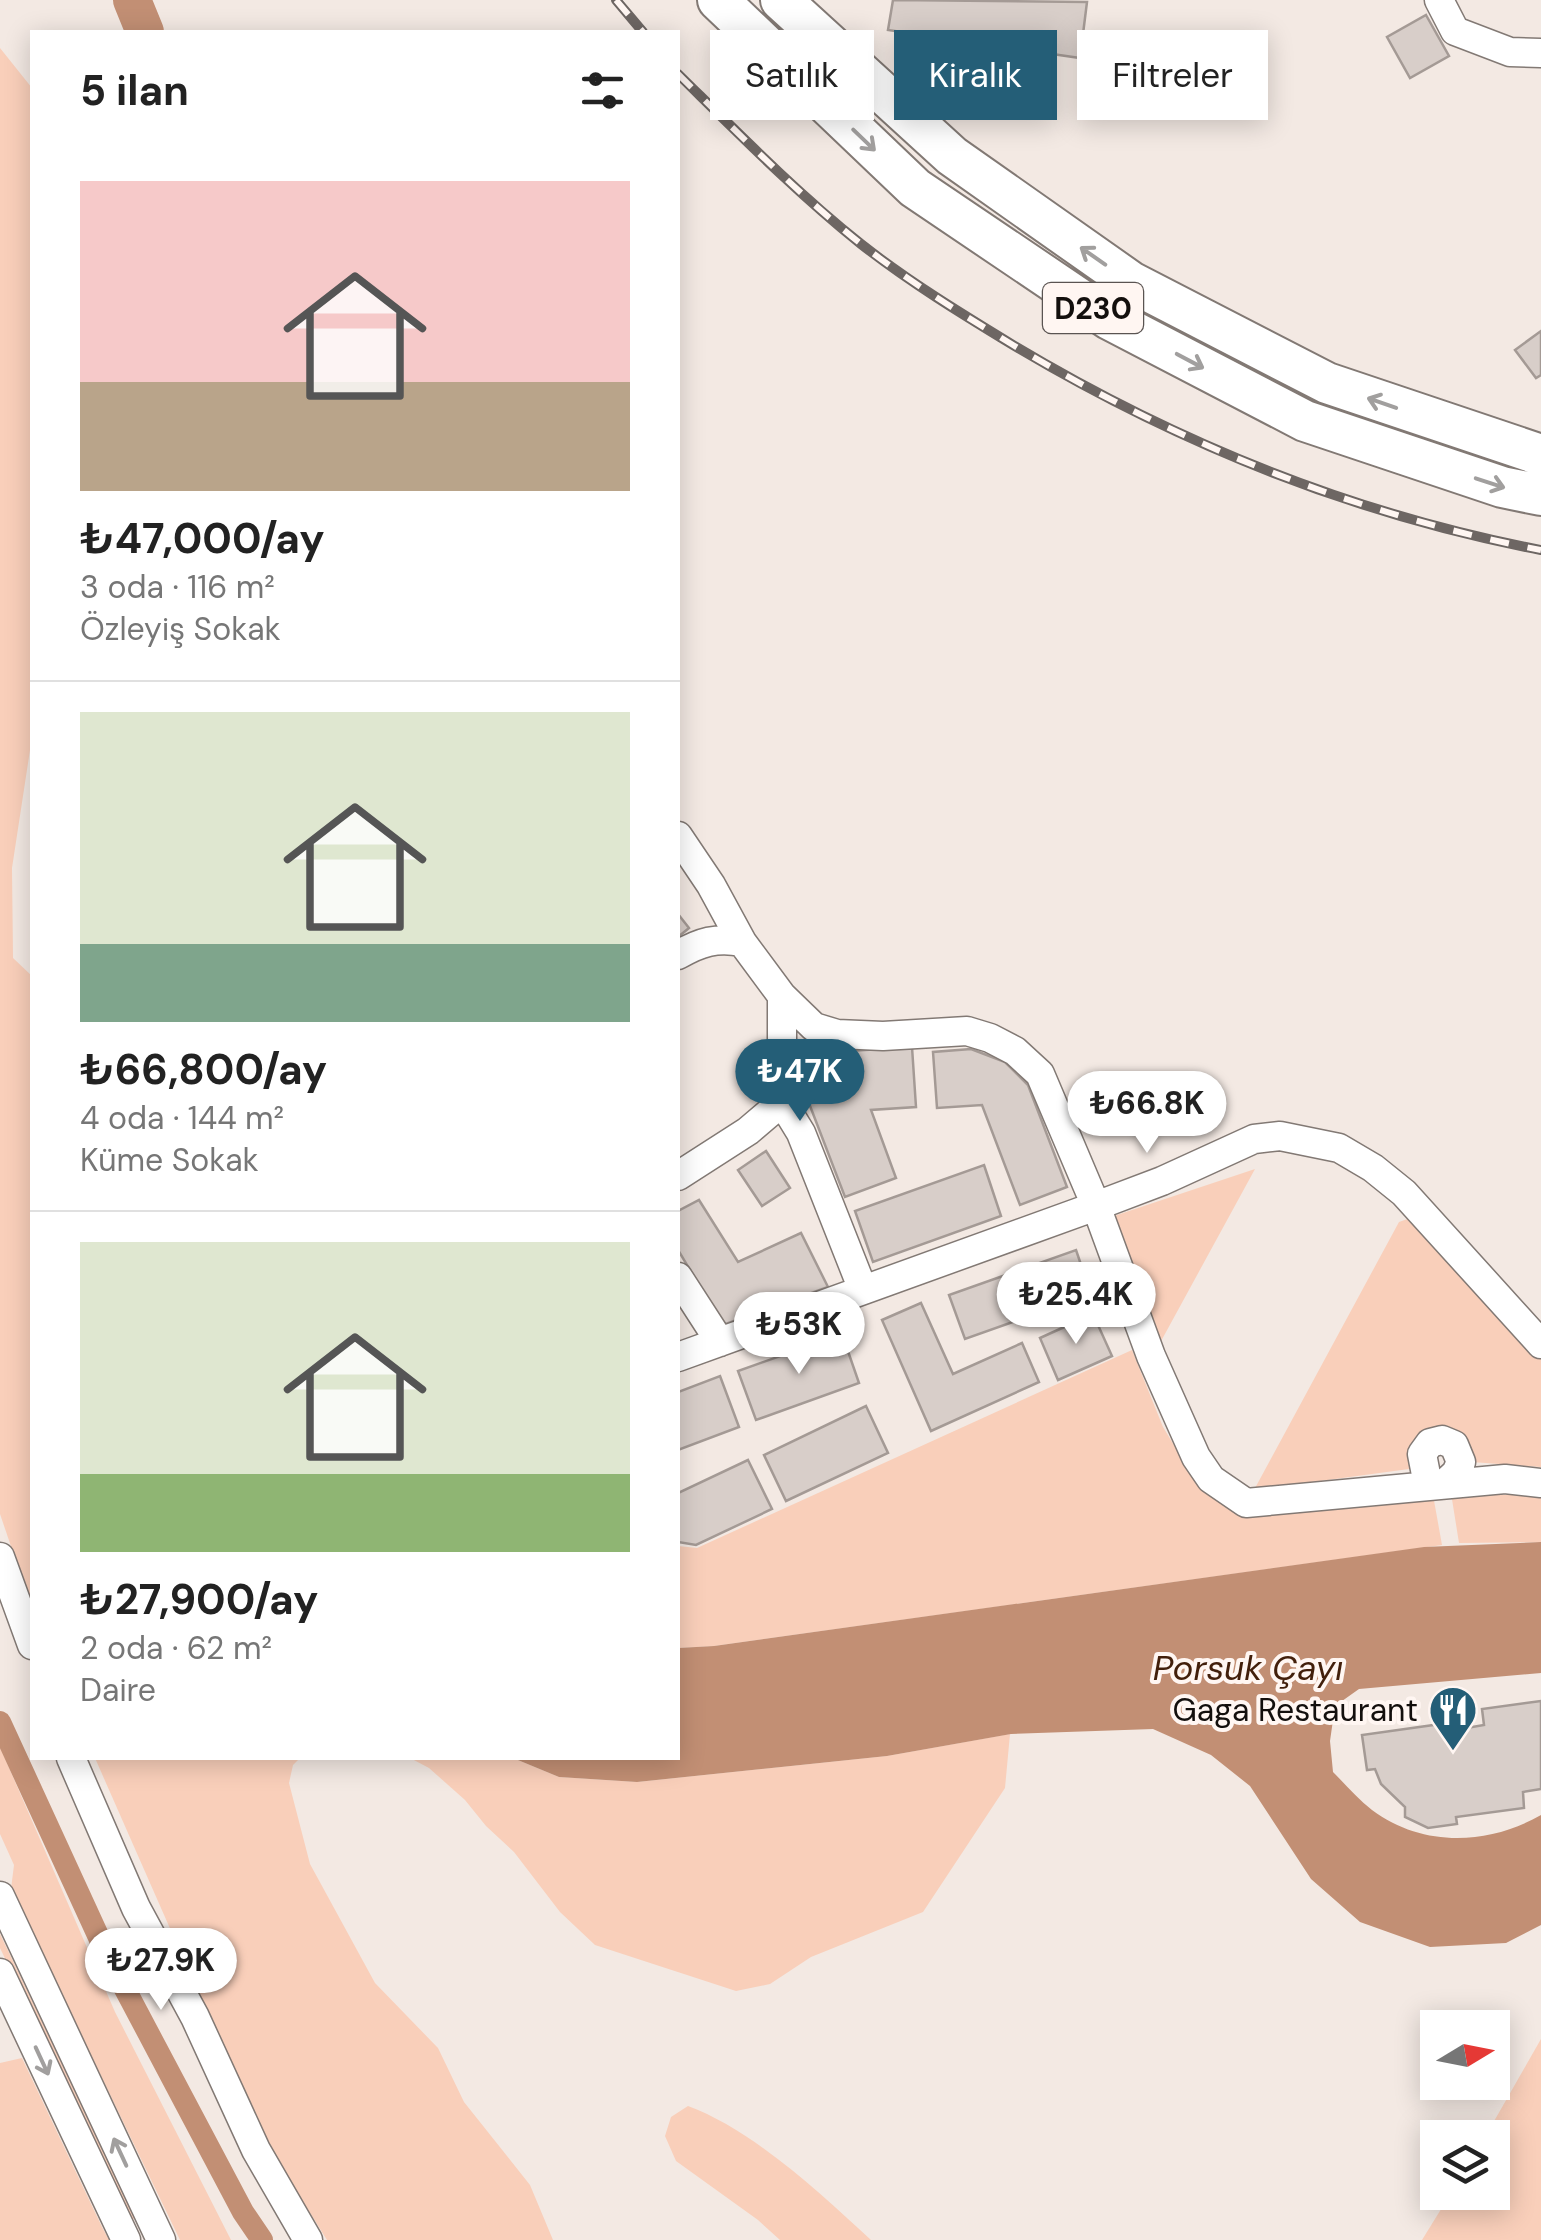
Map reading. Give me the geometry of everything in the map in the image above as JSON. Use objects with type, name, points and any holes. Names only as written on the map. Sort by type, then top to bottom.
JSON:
[{"type":"highway","name":"D230","points":[[718,0],[914,188],[1109,318],[1305,421],[1502,487],[1541,496]]},
{"type":"highway","name":"D230","points":[[781,0],[952,156],[1131,282],[1327,383],[1541,455]]},
{"type":"street","points":[[1439,0],[1455,31],[1510,52],[1541,53]]},
{"type":"street","points":[[680,839],[742,942],[782,996],[814,1027],[837,1034],[968,1032],[1016,1051],[1040,1074],[1096,1206],[1151,1356],[1196,1457],[1211,1479],[1246,1503],[1505,1479],[1541,1483]]},
{"type":"street","points":[[680,954],[721,938],[742,942]]},
{"type":"street","points":[[782,996],[782,1102],[800,1132],[863,1290]]},
{"type":"street","points":[[680,1175],[748,1130],[782,1102]]},
{"type":"street","points":[[680,1356],[1096,1206],[1254,1139],[1280,1136],[1339,1148],[1373,1168],[1404,1193],[1541,1344]]},
{"type":"street","points":[[680,1280],[720,1342]]},
{"type":"street","points":[[0,1556],[30,1639]]},
{"type":"street","points":[[72,1760],[136,1908],[196,2016],[256,2150],[308,2240]]},
{"type":"street","points":[[0,1896],[157,2231],[125,2238],[12,2026],[0,1972]]},
{"type":"shaded area","points":[[0,48],[30,86],[30,750],[12,868],[13,958],[30,974],[30,1602],[0,1514]]},
{"type":"shaded area","points":[[1255,1169],[1160,1343],[1114,1216]]},
{"type":"shaded area","points":[[1413,1217],[1541,1359],[1541,1467],[1472,1462],[1463,1440],[1409,1469],[1254,1490],[1399,1222]]},
{"type":"shaded area","points":[[1132,1350],[1163,1427],[1195,1480],[1245,1518],[1433,1495],[1442,1545],[680,1648],[680,1546],[697,1548]]},
{"type":"shaded area","points":[[1451,1493],[1541,1496],[1541,1542],[1459,1543]]},
{"type":"shaded area","points":[[1010,1734],[1005,1788],[923,1912],[811,1957],[770,1984],[736,1991],[595,1945],[560,1912],[514,1852],[465,1800],[429,1768],[414,1760],[518,1760],[559,1777],[637,1782],[887,1756]]},
{"type":"shaded area","points":[[0,1747],[115,2012],[231,2240],[180,2240],[11,1889],[14,1865],[0,1834]]},
{"type":"shaded area","points":[[96,1760],[298,1760],[289,1783],[310,1864],[375,1983],[438,2048],[464,2102],[530,2185],[553,2240],[327,2240],[260,2133]]},
{"type":"shaded area","points":[[0,1934],[136,2218],[131,2220],[0,1948]]},
{"type":"shaded area","points":[[1541,2039],[1541,2240],[1422,2240],[1441,2210],[1510,2210],[1510,2120],[1495,2120],[1506,2100],[1510,2100],[1510,2093]]},
{"type":"shaded area","points":[[22,2058],[109,2240],[0,2240],[0,2063]]},
{"type":"shaded area","points":[[688,2106],[737,2130],[761,2147],[871,2240],[780,2240],[676,2161],[665,2136],[671,2117]]},
{"type":"water","name":"Porsuk Çayı","points":[[1541,1542],[1541,1673],[1359,1689],[1335,1706],[1330,1741],[1333,1772],[1372,1810],[1413,1831],[1434,1836],[1478,1837],[1541,1815],[1541,1925],[1506,1943],[1430,1947],[1360,1922],[1311,1879],[1250,1786],[1211,1755],[1153,1729],[1011,1734],[887,1756],[637,1782],[559,1777],[518,1760],[680,1760],[680,1648],[1424,1547]]},
{"type":"building","points":[[893,0],[1087,2],[1084,30],[1077,30],[1077,58],[1057,55],[1057,30],[888,30]]},
{"type":"building","points":[[1426,15],[1449,56],[1410,78],[1387,37]]},
{"type":"building","points":[[1541,331],[1541,375],[1536,378],[1515,350]]},
{"type":"building","points":[[680,917],[689,928],[680,935]]},
{"type":"building","points":[[912,1047],[916,1107],[871,1110],[896,1178],[845,1197],[807,1098],[812,1093],[810,1064],[851,1061],[850,1051]]},
{"type":"building","points":[[971,1049],[1005,1062],[1028,1085],[1067,1187],[1020,1205],[982,1105],[937,1108],[933,1052]]},
{"type":"building","points":[[766,1151],[790,1188],[762,1206],[738,1170]]},
{"type":"building","points":[[984,1165],[1001,1216],[873,1262],[855,1211]]},
{"type":"building","points":[[699,1200],[738,1262],[801,1233],[828,1287],[723,1325],[680,1253],[680,1210]]},
{"type":"building","points":[[1076,1250],[1091,1294],[965,1339],[949,1295]]},
{"type":"building","points":[[921,1303],[953,1374],[1022,1343],[1039,1382],[931,1431],[882,1320]]},
{"type":"building","points":[[1093,1314],[1112,1356],[1058,1380],[1040,1338]]},
{"type":"building","points":[[842,1334],[859,1383],[756,1420],[738,1371]]},
{"type":"building","points":[[720,1376],[739,1427],[680,1449],[680,1391]]},
{"type":"building","points":[[866,1406],[888,1453],[786,1501],[764,1455]]},
{"type":"building","points":[[748,1460],[772,1509],[696,1545],[680,1542],[680,1492]]},
{"type":"building","name":"Gaga Restaurant","points":[[1541,1701],[1541,1789],[1523,1792],[1524,1808],[1456,1817],[1457,1824],[1428,1828],[1405,1817],[1405,1807],[1381,1784],[1375,1769],[1367,1770],[1362,1735],[1448,1723],[1449,1731],[1484,1725],[1482,1709]]},
{"type":"waterway","name":"Porsuk Çayı","points":[[132,0],[144,30]]},
{"type":"waterway","points":[[0,1722],[107,1955],[243,2212],[262,2240]]},
{"type":"railway","points":[[616,0],[641,30]]},
{"type":"railway","points":[[680,76],[790,183],[861,244],[955,309],[1075,380],[1268,471],[1402,517],[1541,550]]},
{"type":"place","name":"Gaga Restaurant","points":[[1453,1752]]}]
